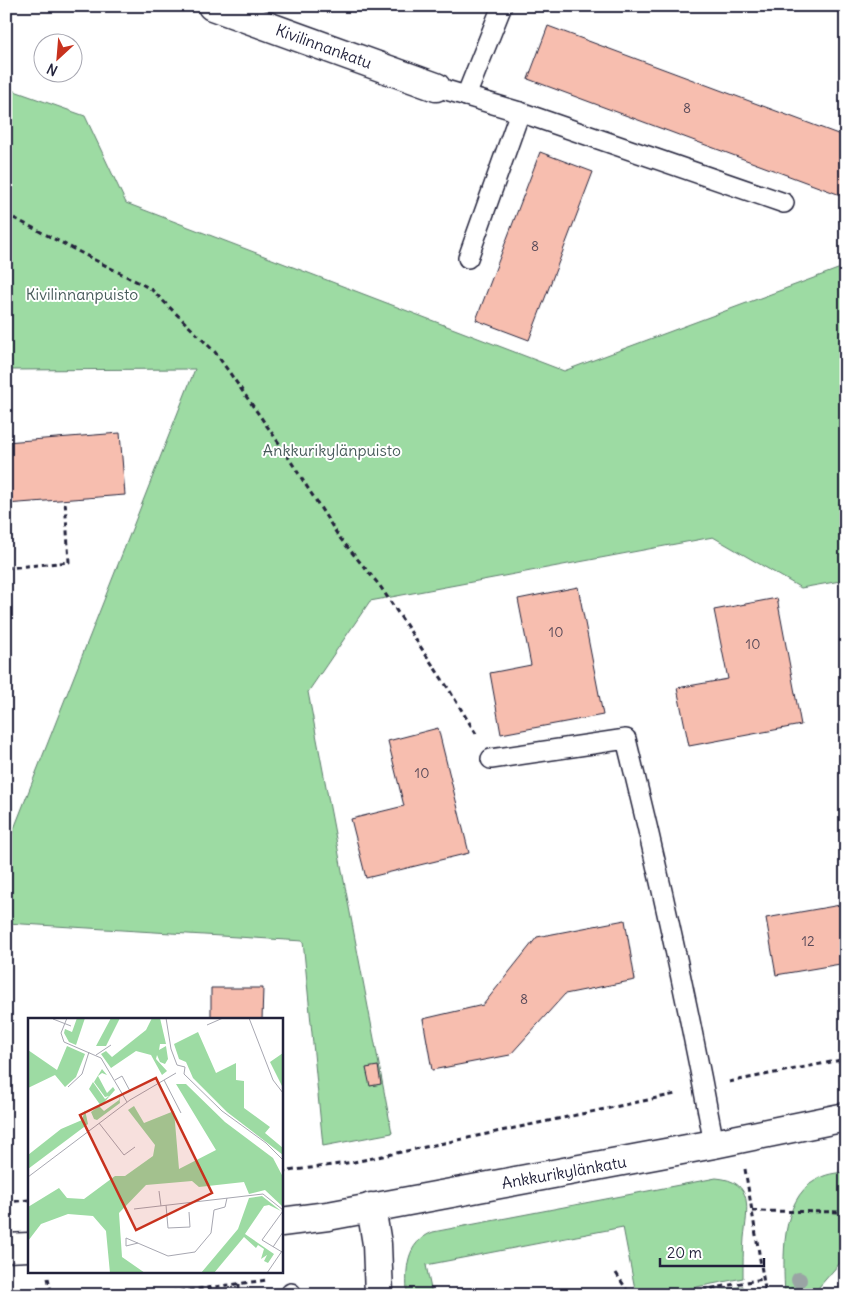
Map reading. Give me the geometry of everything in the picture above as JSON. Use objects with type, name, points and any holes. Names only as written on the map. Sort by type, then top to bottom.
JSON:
[{"type":"street","name":"Kivilinnankatu","points":[[212,6],[436,87]]},
{"type":"street","name":"Ankkurikylänkatu","points":[[282,1222],[727,1141],[846,1117]]},
{"type":"street","points":[[371,1207],[376,1244],[379,1295]]},
{"type":"street","points":[[6,1248],[28,1247]]},
{"type":"lane","points":[[466,96],[502,6]]},
{"type":"lane","points":[[436,87],[520,112],[784,203]]},
{"type":"lane","points":[[468,258],[520,112]]},
{"type":"lane","points":[[491,758],[626,739],[643,806],[704,1088],[727,1141]]},
{"type":"path","points":[[6,214],[151,288],[215,352],[280,446],[339,538],[380,586],[448,688],[491,758]]},
{"type":"path","points":[[6,568],[69,562],[65,500]]},
{"type":"path","points":[[282,1172],[354,1162],[846,1059]]},
{"type":"path","points":[[727,1141],[752,1210],[766,1295]]},
{"type":"path","points":[[6,1202],[28,1200]]},
{"type":"path","points":[[752,1210],[846,1212]]},
{"type":"path","points":[[616,1273],[630,1295]]},
{"type":"path","points":[[153,1295],[288,1277],[291,1294]]},
{"type":"path","points":[[48,1278],[52,1295]]},
{"type":"path","points":[[676,1295],[763,1280]]},
{"type":"path","points":[[239,1284],[239,1295]]},
{"type":"green space","name":"Ankkurikylänpuisto","points":[[6,88],[85,116],[126,203],[564,371],[846,266],[846,580],[801,588],[713,537],[370,601],[308,692],[392,1133],[323,1146],[303,941],[6,923],[6,849],[195,369],[6,370]]},
{"type":"green space","points":[[846,1172],[846,1256],[812,1295],[785,1295],[784,1248],[790,1216],[796,1201],[804,1189],[819,1178],[830,1174]]},
{"type":"green space","points":[[716,1178],[729,1180],[737,1185],[743,1191],[746,1199],[743,1278],[655,1295],[642,1293],[637,1290],[634,1284],[623,1227],[426,1265],[432,1294],[407,1295],[407,1267],[412,1250],[424,1237],[433,1232]]},
{"type":"green space","points":[[743,1286],[744,1295],[699,1295]]},
{"type":"building","points":[[318,6],[333,6],[331,11]]},
{"type":"building","points":[[548,26],[846,137],[846,188],[843,196],[528,79]]},
{"type":"building","points":[[540,152],[593,172],[529,340],[476,320]]},
{"type":"building","points":[[120,433],[125,495],[6,504],[6,442]]},
{"type":"building","points":[[578,587],[603,715],[501,734],[490,673],[531,665],[518,599]]},
{"type":"building","points":[[777,598],[801,725],[689,746],[677,688],[728,679],[714,610]]},
{"type":"building","points":[[438,728],[469,853],[366,878],[351,819],[404,806],[388,741]]},
{"type":"building","points":[[846,904],[846,963],[776,975],[766,918]]},
{"type":"building","points":[[625,920],[635,980],[565,994],[510,1055],[432,1070],[423,1019],[483,1005],[537,937]]},
{"type":"building","points":[[211,988],[263,988],[262,1018],[211,1018]]},
{"type":"building","points":[[378,1066],[381,1084],[370,1086],[366,1068]]},
{"type":"park label","name":"Kivilinnanpuisto","points":[[82,294]]}]
